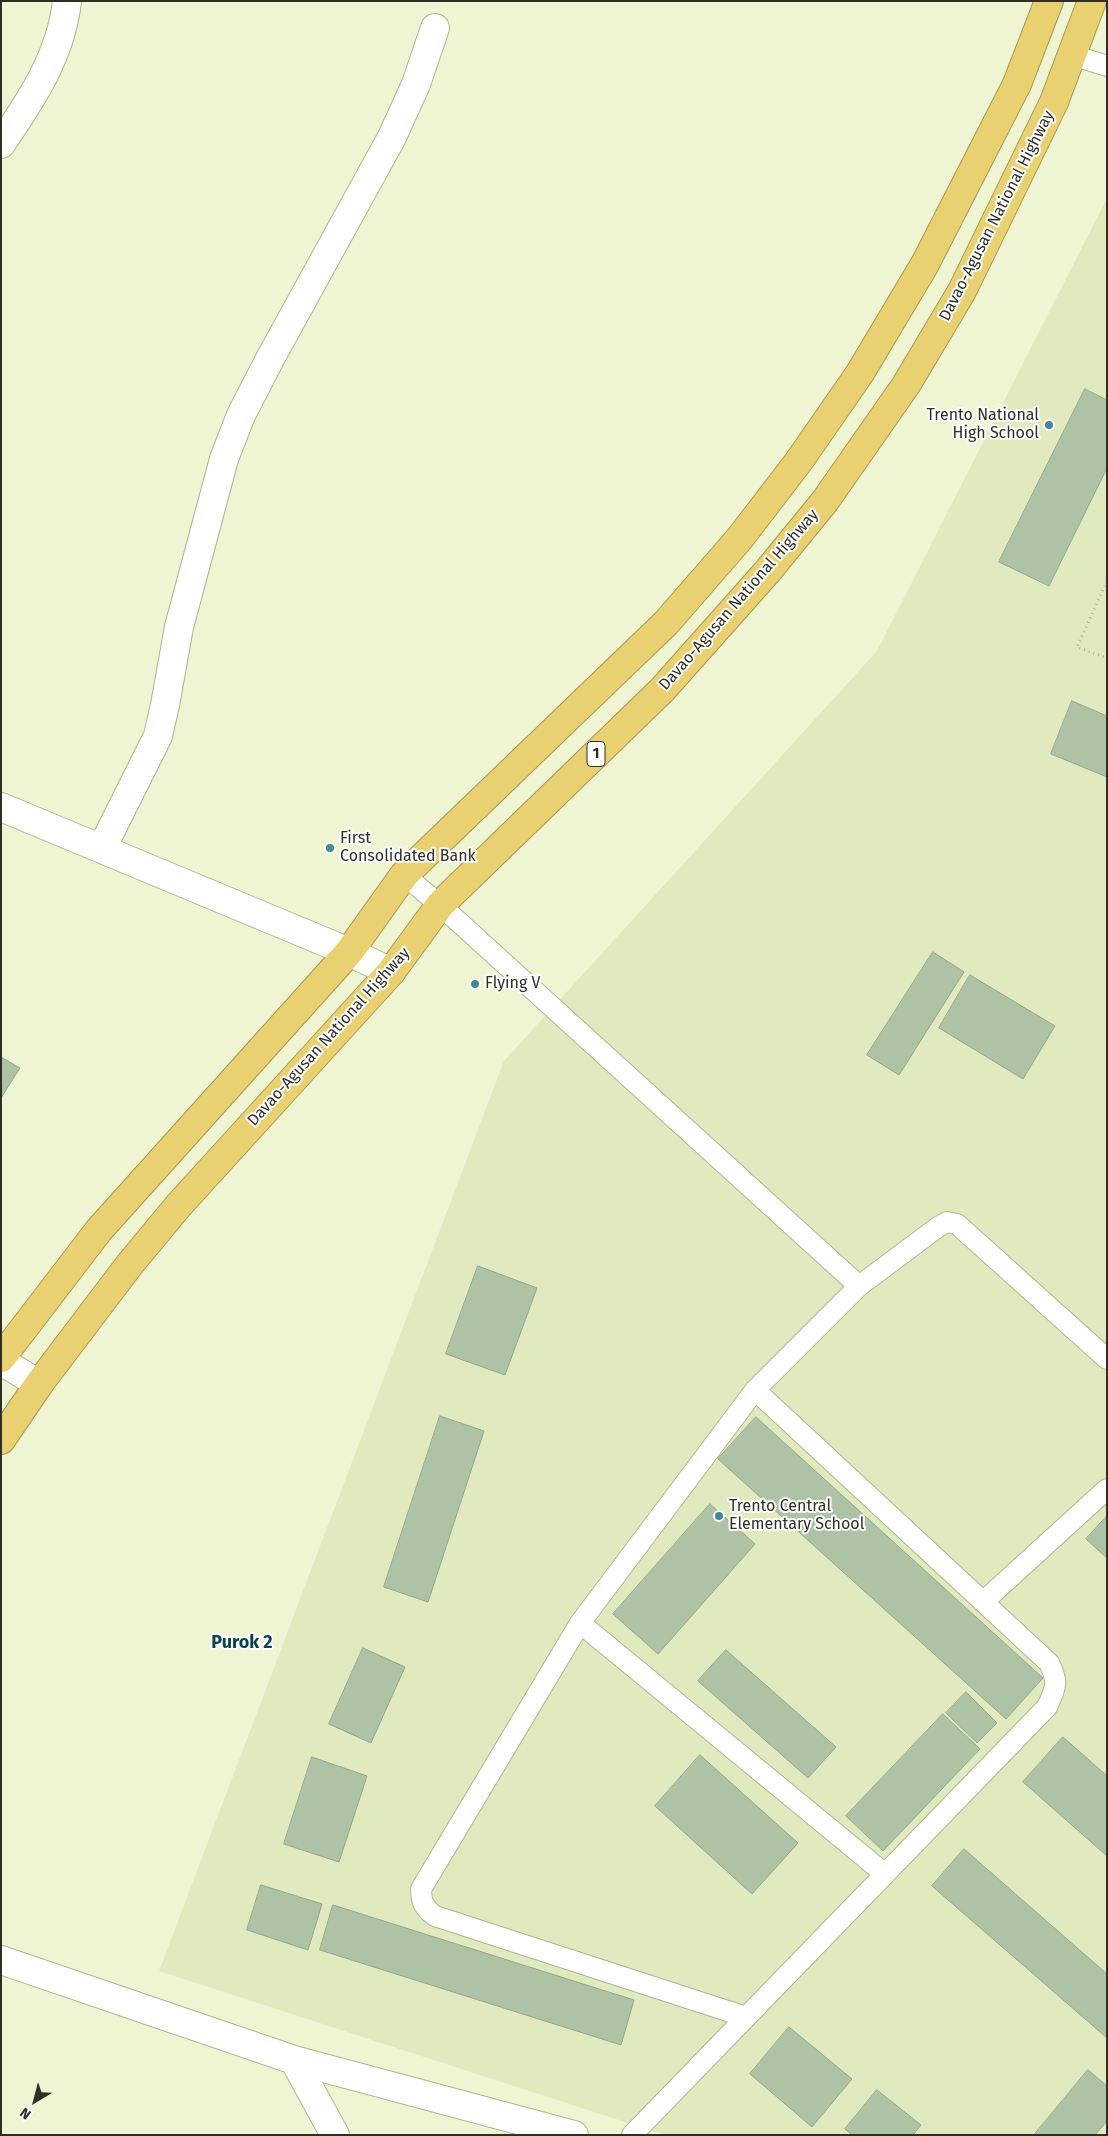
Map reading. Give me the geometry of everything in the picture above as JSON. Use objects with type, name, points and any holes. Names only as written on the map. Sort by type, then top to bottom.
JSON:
[{"type":"highway","points":[[1,1360],[99,1230],[349,952],[404,875],[666,622],[740,538],[798,461],[860,373],[925,264],[1017,84],[1049,1]]},
{"type":"highway","name":"Davao-Agusan National Highway","points":[[1,1440],[39,1384],[130,1264],[179,1205],[391,972],[440,905],[662,690],[761,580],[825,501],[906,385],[962,292],[1054,102],[1092,1]]},
{"type":"highway","points":[[1017,84],[1054,102]]},
{"type":"highway","points":[[145,1177],[179,1205]]},
{"type":"street","points":[[1,144],[41,82],[53,56],[68,1]]},
{"type":"street","points":[[102,848],[158,736],[166,705],[179,627],[224,459],[241,415],[392,137],[416,84],[435,28]]},
{"type":"street","points":[[1,807],[349,952],[391,972]]},
{"type":"street","points":[[1,1360],[39,1384]]},
{"type":"street","points":[[1,1960],[294,2060],[574,2135]]},
{"type":"street","points":[[294,2060],[335,2135]]},
{"type":"lane","points":[[1072,55],[1107,66]]},
{"type":"lane","points":[[404,875],[440,905],[859,1286]]},
{"type":"lane","points":[[746,2017],[436,1916],[427,1910],[421,1902],[421,1889],[580,1622],[755,1390],[859,1286],[938,1227],[947,1222],[957,1224],[1107,1359]]},
{"type":"lane","points":[[632,2135],[1047,1707],[1055,1690],[1056,1676],[1049,1663],[755,1390]]},
{"type":"lane","points":[[983,1602],[1107,1489]]},
{"type":"lane","points":[[580,1622],[885,1874]]},
{"type":"path","points":[[1107,581],[1077,647],[1107,658]]},
{"type":"shaded area","name":"Trento Central Elementary School","points":[[1107,198],[1107,2135],[665,2135],[159,1971],[504,1061],[877,651]]},
{"type":"building","points":[[1085,389],[1107,400],[1107,468],[1049,586],[999,562]]},
{"type":"building","points":[[1072,701],[1107,716],[1107,777],[1051,754]]},
{"type":"building","points":[[933,952],[964,972],[899,1075],[867,1055]]},
{"type":"building","points":[[970,975],[1055,1026],[1023,1079],[939,1028]]},
{"type":"building","points":[[1,1057],[20,1068],[1,1098]]},
{"type":"building","points":[[478,1266],[537,1288],[505,1375],[446,1354]]},
{"type":"building","points":[[440,1416],[484,1431],[428,1602],[384,1587]]},
{"type":"building","points":[[756,1417],[1043,1678],[1006,1719],[718,1459]]},
{"type":"building","points":[[710,1504],[755,1544],[658,1654],[613,1614]]},
{"type":"building","points":[[1107,1516],[1107,1558],[1086,1539]]},
{"type":"building","points":[[363,1648],[405,1667],[371,1743],[329,1724]]},
{"type":"building","points":[[726,1650],[836,1747],[808,1778],[698,1681]]},
{"type":"building","points":[[966,1692],[997,1723],[977,1743],[946,1713]]},
{"type":"building","points":[[943,1714],[980,1749],[883,1851],[846,1816]]},
{"type":"building","points":[[1063,1737],[1107,1776],[1107,1856],[1023,1782]]},
{"type":"building","points":[[700,1755],[798,1843],[752,1894],[655,1806]]},
{"type":"building","points":[[312,1757],[367,1776],[339,1862],[284,1844]]},
{"type":"building","points":[[964,1849],[1107,1974],[1107,2038],[932,1886]]},
{"type":"building","points":[[261,1885],[322,1904],[308,1950],[247,1930]]},
{"type":"building","points":[[333,1905],[634,2000],[621,2045],[320,1950]]},
{"type":"building","points":[[789,2027],[852,2079],[812,2127],[750,2074]]},
{"type":"building","points":[[1088,2070],[1107,2086],[1107,2121],[1095,2135],[1034,2135]]},
{"type":"building","points":[[877,2090],[921,2125],[913,2135],[852,2135],[845,2129]]},
{"type":"place","name":"Trento National High School","points":[[1049,425]]},
{"type":"place","name":"First Consolidated Bank","points":[[330,848]]},
{"type":"place","name":"Flying V","points":[[475,984]]},
{"type":"place","name":"Trento Central Elementary School","points":[[719,1516]]},
{"type":"district","name":"Purok 2","points":[[242,1643]]}]
